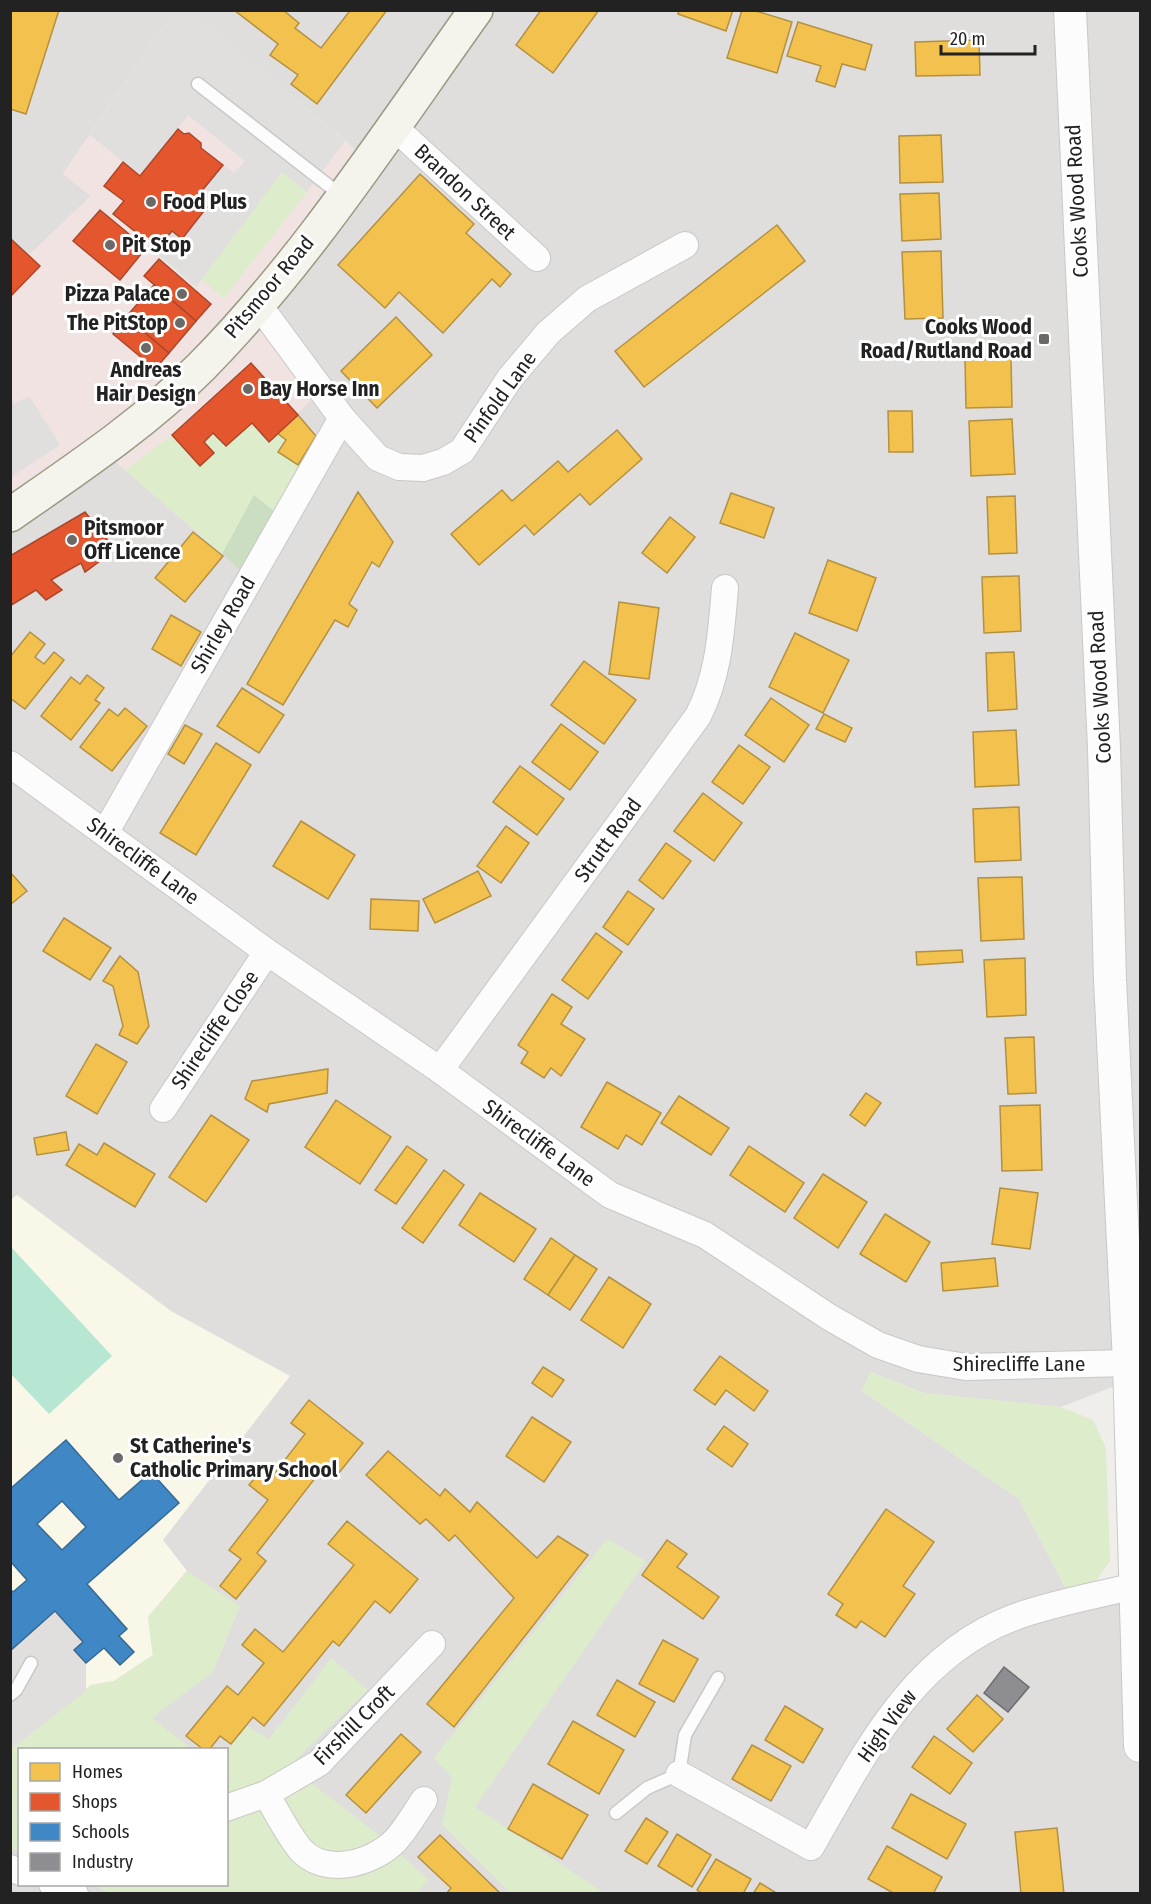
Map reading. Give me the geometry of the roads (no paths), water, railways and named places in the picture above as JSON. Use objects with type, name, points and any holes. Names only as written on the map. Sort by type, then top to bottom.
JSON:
[{"type":"main road","name":"Pitsmoor Road","points":[[10,515],[120,437],[200,368],[258,304],[342,196],[477,10]]},
{"type":"street","name":"Cooks Wood Road","points":[[1070,10],[1104,748],[1110,980],[1129,1363],[1140,1746]]},
{"type":"street","name":"Brandon Street","points":[[393,126],[537,258]]},
{"type":"street","name":"Pinfold Lane","points":[[258,304],[342,418],[378,458],[399,467],[423,468],[442,462],[462,451],[510,378],[556,326],[587,299],[684,245]]},
{"type":"street","name":"Shirley Road","points":[[105,833],[342,418]]},
{"type":"street","name":"Strutt Road","points":[[440,1071],[698,716],[710,692],[718,665],[725,588]]},
{"type":"street","name":"Shirecliffe Lane","points":[[10,764],[267,952],[440,1071],[610,1195],[705,1235],[829,1317],[878,1345],[918,1359],[966,1367],[1129,1363]]},
{"type":"street","name":"Shirecliffe Close","points":[[162,1109],[267,952]]},
{"type":"street","name":"High View","points":[[679,1774],[811,1847],[874,1737],[907,1694],[948,1654],[973,1637],[1016,1617],[1134,1586]]},
{"type":"street","name":"Firshill Croft","points":[[228,1807],[266,1794],[319,1763],[432,1644]]},
{"type":"street","points":[[266,1794],[301,1850],[317,1861],[337,1865],[366,1861],[394,1841],[424,1800]]},
{"type":"lane","points":[[198,84],[342,196]]},
{"type":"lane","points":[[10,1695],[16,1690],[31,1663]]},
{"type":"lane","points":[[616,1813],[647,1788],[679,1774],[685,1736],[718,1678]]},
{"type":"place","name":"Food Plus","points":[[151,202]]},
{"type":"place","name":"Pit Stop","points":[[110,245]]},
{"type":"place","name":"Pizza Palace","points":[[182,294]]},
{"type":"place","name":"The PitStop","points":[[180,323]]},
{"type":"place","name":"Cooks Wood Road/Rutland Road","points":[[1044,339]]},
{"type":"place","name":"Andreas Hair Design","points":[[146,348]]},
{"type":"place","name":"Bay Horse Inn","points":[[248,389]]},
{"type":"place","name":"Pitsmoor Off Licence","points":[[72,540]]},
{"type":"place","name":"St Catherine's Catholic Primary School","points":[[118,1458]]}]
